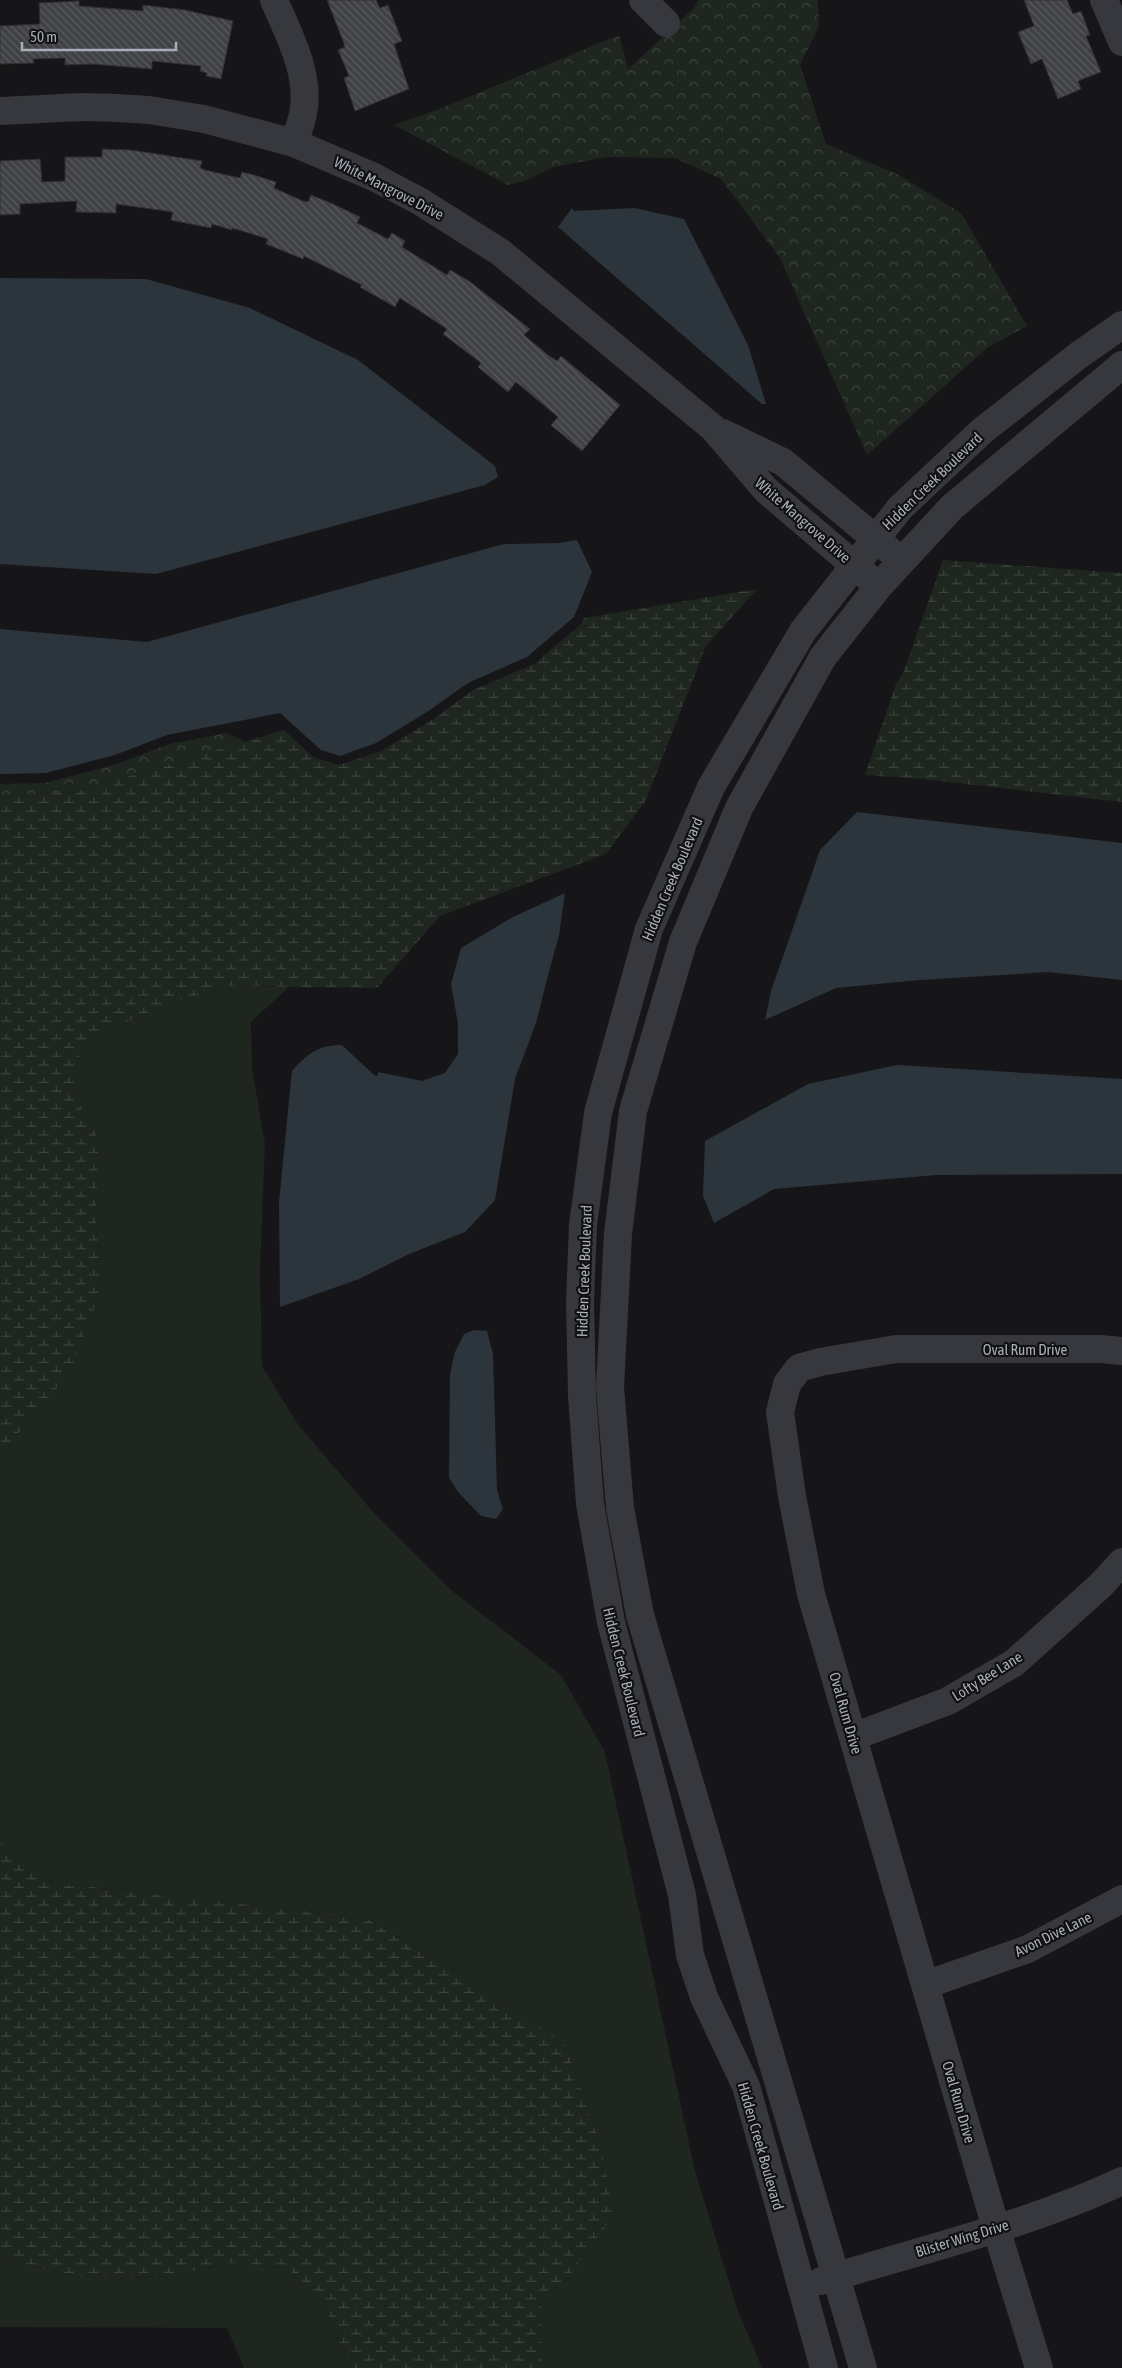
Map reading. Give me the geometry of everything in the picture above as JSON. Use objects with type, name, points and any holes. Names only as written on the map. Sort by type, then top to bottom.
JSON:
[{"type":"street","points":[[274,0],[294,49],[304,84],[303,114],[294,144]]},
{"type":"street","points":[[644,0],[666,23],[669,0]]},
{"type":"street","points":[[1104,0],[1122,42]]},
{"type":"street","name":"White Mangrove Drive","points":[[0,111],[83,107],[149,110],[204,118],[294,144],[374,177],[421,202],[500,252],[713,428],[766,490],[879,586]]},
{"type":"street","name":"Hidden Creek Boulevard","points":[[824,2368],[800,2288],[746,2086],[704,1996],[690,1955],[682,1895],[611,1622],[590,1504],[582,1396],[580,1301],[583,1226],[598,1113],[649,929],[711,787],[804,631],[854,564],[900,508],[982,431],[1079,354],[1122,325]]},
{"type":"street","name":"Hidden Creek Boulevard","points":[[863,2368],[640,1615],[620,1508],[610,1387],[618,1234],[633,1111],[683,942],[739,808],[823,657],[879,586],[952,507],[1122,365]]},
{"type":"street","name":"White Mangrove Drive","points":[[713,428],[783,462],[901,561]]},
{"type":"street","name":"Oval Rum Drive","points":[[1039,2368],[996,2228],[811,1594],[792,1496],[780,1412],[787,1384],[799,1368],[820,1362],[896,1349],[1101,1349],[1122,1351]]},
{"type":"street","name":"Lofty Bee Lane","points":[[853,1737],[948,1701],[1014,1663],[1101,1585],[1122,1562]]},
{"type":"street","name":"Avon Dive Lane","points":[[925,1985],[1028,1949],[1122,1898]]},
{"type":"street","name":"Blister Wing Drive","points":[[800,2288],[996,2228],[1094,2195],[1122,2181]]},
{"type":"green space","points":[[699,0],[818,0],[819,27],[800,65],[826,144],[897,174],[961,213],[1027,326],[987,348],[867,455],[780,258],[721,179],[675,158],[607,157],[553,167],[527,180],[508,185],[394,125],[437,110],[619,35],[628,69],[693,9]]},
{"type":"green space","points":[[943,560],[1122,573],[1122,802],[923,779],[865,775],[896,684],[903,673]]},
{"type":"green space","points":[[757,589],[706,646],[646,800],[606,854],[440,916],[377,988],[226,986],[156,1009],[82,1042],[72,1090],[99,1140],[96,1215],[102,1285],[71,1372],[25,1424],[0,1459],[0,796],[76,792],[284,730],[313,757],[339,765],[381,751],[432,720],[473,690],[534,664],[581,624],[584,618]]},
{"type":"green space","points":[[227,733],[245,742],[76,792],[0,796],[0,784],[45,783],[117,764],[169,744]]},
{"type":"green space","points":[[226,986],[289,987],[251,1022],[252,1067],[265,1144],[260,1270],[262,1366],[299,1426],[373,1512],[451,1590],[561,1675],[605,1752],[695,2171],[737,2308],[762,2368],[542,2368],[541,2296],[567,2279],[600,2142],[565,2044],[456,1971],[366,1918],[47,1882],[0,1841],[0,1459],[25,1424],[102,1285],[96,1215],[99,1140],[72,1090],[82,1042],[156,1009]]},
{"type":"green space","points":[[0,1841],[47,1882],[366,1918],[456,1971],[565,2044],[600,2142],[614,2215],[567,2279],[541,2296],[542,2368],[351,2368],[323,2302],[286,2267],[228,2263],[167,2277],[83,2278],[0,2258]]},
{"type":"green space","points":[[0,2258],[83,2278],[167,2277],[228,2263],[286,2267],[323,2302],[351,2368],[244,2368],[227,2328],[0,2327]]},
{"type":"shaded area","points":[[572,208],[574,211],[634,208],[684,219],[748,345],[766,404],[762,404],[558,227]]},
{"type":"shaded area","points":[[0,278],[146,279],[250,308],[358,360],[495,466],[498,477],[485,485],[156,574],[0,564]]},
{"type":"shaded area","points":[[577,540],[592,572],[574,617],[527,657],[468,683],[427,712],[376,743],[340,756],[321,750],[280,713],[167,735],[115,755],[46,773],[0,774],[0,629],[147,642],[504,544],[559,543]]},
{"type":"shaded area","points":[[857,812],[1122,843],[1122,980],[1048,972],[920,980],[836,988],[765,1020],[771,991],[820,850]]},
{"type":"shaded area","points":[[565,893],[559,935],[536,1023],[515,1079],[495,1200],[465,1232],[409,1254],[359,1279],[280,1307],[279,1202],[292,1071],[308,1055],[326,1047],[342,1045],[374,1075],[378,1076],[378,1072],[422,1081],[445,1073],[458,1054],[458,1024],[451,984],[461,948],[513,917]]},
{"type":"shaded area","points":[[897,1065],[1122,1079],[1122,1174],[936,1175],[774,1189],[714,1223],[703,1196],[705,1141],[808,1084]]},
{"type":"shaded area","points":[[474,1330],[487,1331],[493,1354],[497,1490],[503,1509],[496,1519],[481,1516],[458,1492],[449,1478],[450,1374],[455,1352],[464,1334]]},
{"type":"building","points":[[327,0],[376,0],[380,8],[388,5],[402,41],[394,44],[409,89],[355,111],[344,78],[349,76],[338,50],[345,47]]},
{"type":"building","points":[[1024,0],[1067,0],[1073,14],[1081,11],[1090,35],[1086,36],[1101,72],[1078,81],[1081,89],[1058,99],[1042,59],[1031,64],[1018,32],[1034,26]]},
{"type":"building","points":[[79,1],[79,6],[143,11],[143,5],[185,10],[233,21],[221,79],[206,76],[207,73],[200,71],[201,66],[152,61],[152,69],[92,64],[65,65],[65,58],[33,59],[34,63],[0,64],[0,26],[40,24],[39,3]]},
{"type":"building","points":[[102,149],[131,150],[202,161],[200,168],[205,170],[240,178],[242,172],[254,175],[276,182],[274,188],[303,201],[308,202],[311,195],[360,217],[357,223],[388,239],[392,233],[405,241],[402,247],[447,275],[450,270],[469,281],[530,329],[524,335],[548,355],[557,361],[561,356],[620,405],[582,451],[551,425],[558,417],[516,382],[508,392],[478,367],[481,363],[443,334],[447,329],[400,298],[395,307],[360,287],[362,285],[304,256],[303,259],[266,244],[268,239],[212,224],[211,228],[171,220],[173,212],[116,204],[116,213],[76,212],[77,201],[20,204],[20,214],[0,215],[0,161],[40,159],[42,182],[65,181],[65,157],[102,157]]}]
